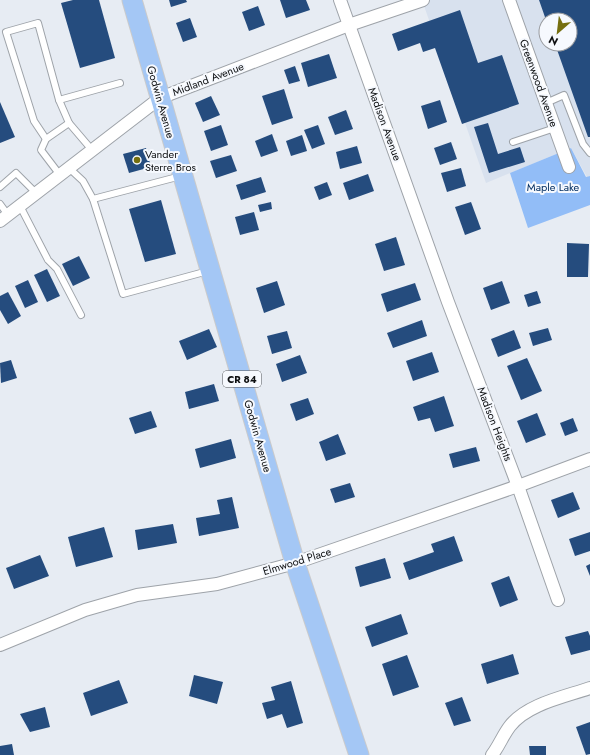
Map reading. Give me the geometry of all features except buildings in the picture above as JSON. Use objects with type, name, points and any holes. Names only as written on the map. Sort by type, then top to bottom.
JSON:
[{"type":"main road","name":"Godwin Avenue","points":[[132,0],[295,564],[359,755]]},
{"type":"street","name":"Madison Avenue","points":[[340,0],[429,249]]},
{"type":"street","name":"Midland Avenue","points":[[4,218],[160,98],[349,25],[423,0]]},
{"type":"street","name":"Greenwood Avenue","points":[[509,0],[569,167]]},
{"type":"street","name":"Madison Heights","points":[[429,249],[518,486],[558,600]]},
{"type":"street","name":"Elmwood Place","points":[[0,646],[92,608],[137,595],[217,584],[295,564],[518,486],[590,459]]},
{"type":"street","points":[[492,755],[511,725],[522,714],[534,708],[590,688]]},
{"type":"lane","points":[[46,139],[34,121],[6,32],[38,23],[59,100],[69,123],[92,150]]},
{"type":"lane","points":[[59,100],[120,83]]},
{"type":"lane","points":[[546,103],[564,95],[583,144],[590,153]]},
{"type":"lane","points":[[69,123],[46,139],[41,150],[64,172],[82,181],[93,199],[123,294],[210,270]]},
{"type":"lane","points":[[513,142],[555,128]]},
{"type":"lane","points":[[0,187],[16,173],[36,193]]},
{"type":"lane","points":[[93,199],[182,176]]},
{"type":"lane","points":[[0,204],[4,218]]},
{"type":"lane","points":[[20,206],[48,260],[57,269],[80,316]]},
{"type":"shaded area","points":[[422,0],[590,0],[590,176],[587,177],[571,148],[486,183]]},
{"type":"green space","name":"Maple Lake","points":[[571,148],[586,177],[590,176],[590,205],[528,228],[510,173]]},
{"type":"place","name":"Vander Sterre Bros","points":[[137,160]]}]
